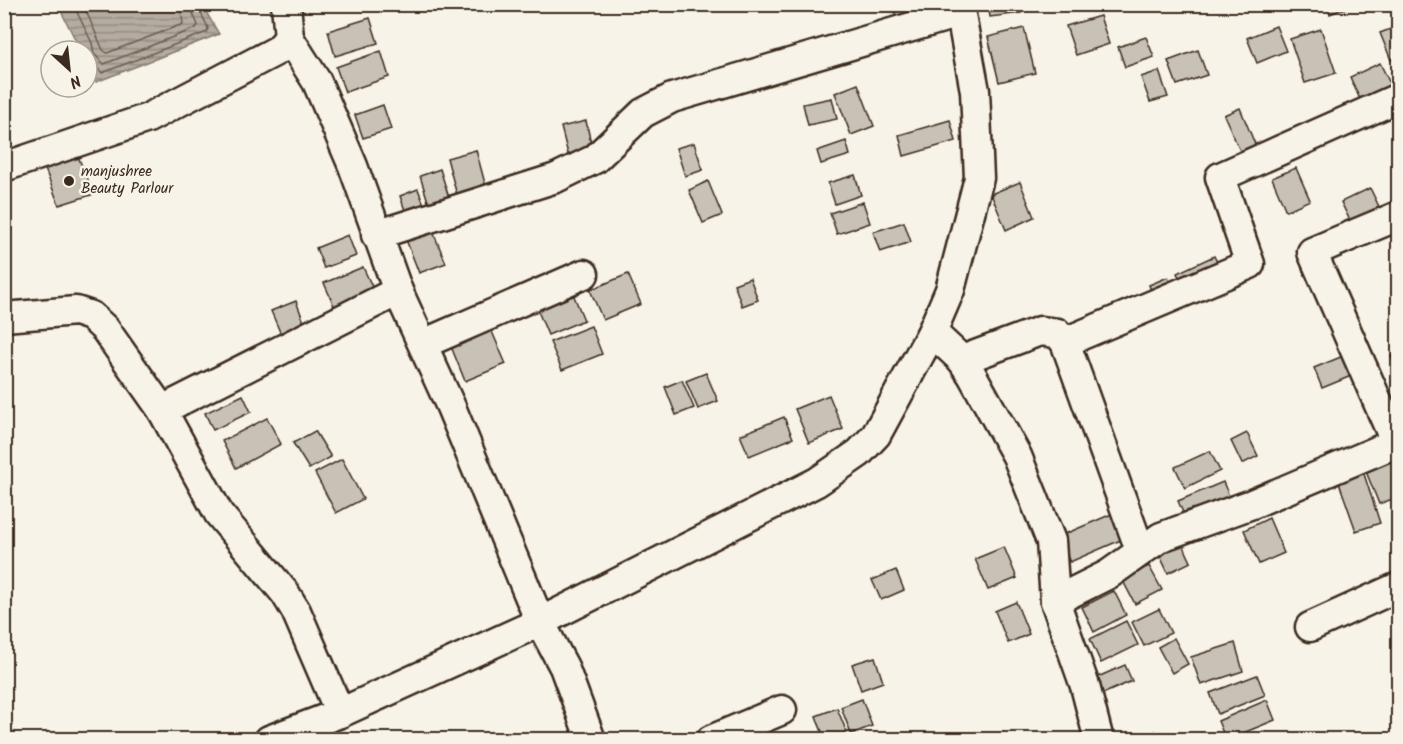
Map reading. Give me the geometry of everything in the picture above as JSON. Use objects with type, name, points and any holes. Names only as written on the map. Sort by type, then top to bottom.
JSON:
[{"type":"street","points":[[286,4],[289,38],[317,82],[352,166],[398,291],[423,344],[540,622],[564,668],[591,740]]},
{"type":"street","points":[[269,740],[340,713],[540,622],[817,482],[859,453],[876,435],[932,332],[950,290],[979,178],[975,91],[959,9],[672,98],[644,113],[595,159],[580,168],[556,178],[376,235]]},
{"type":"street","points":[[4,167],[148,118],[278,50],[289,38]]},
{"type":"street","points":[[1065,342],[1250,264],[1220,177],[1398,98]]},
{"type":"street","points":[[1055,602],[1109,574],[1161,537],[1252,504],[1398,445],[1312,252],[1398,216]]},
{"type":"street","points":[[423,344],[584,274]]},
{"type":"street","points":[[162,410],[398,291]]},
{"type":"street","points":[[4,317],[76,311],[91,316],[105,329],[162,410],[219,514],[285,593],[296,611],[340,713]]},
{"type":"street","points":[[962,360],[1040,331],[1057,333],[1065,342],[1140,550]]},
{"type":"street","points":[[932,332],[962,360],[1017,456],[1051,542],[1055,602],[1085,686],[1099,740]]},
{"type":"street","points":[[1310,627],[1398,587]]},
{"type":"street","points":[[711,740],[782,710]]},
{"type":"water","points":[[58,5],[202,5],[219,34],[99,81],[99,39],[75,39]]},
{"type":"building","points":[[893,4],[928,4],[929,10],[896,17]]},
{"type":"building","points":[[988,4],[1019,4],[1021,13],[990,17]]},
{"type":"building","points":[[1327,4],[1354,4],[1354,5],[1330,14]]},
{"type":"building","points":[[1100,16],[1109,44],[1076,55],[1066,26]]},
{"type":"building","points":[[370,18],[378,43],[335,56],[328,31]]},
{"type":"building","points":[[1276,26],[1286,51],[1257,63],[1247,38]]},
{"type":"building","points":[[1398,26],[1398,57],[1391,60],[1380,33]]},
{"type":"building","points":[[1024,28],[1035,73],[999,82],[988,37]]},
{"type":"building","points":[[1321,29],[1336,73],[1305,83],[1290,39]]},
{"type":"building","points":[[1146,37],[1154,57],[1125,67],[1118,47]]},
{"type":"building","points":[[1198,50],[1207,75],[1177,85],[1168,61]]},
{"type":"building","points":[[381,51],[389,77],[345,92],[336,67]]},
{"type":"building","points":[[1380,63],[1395,94],[1364,108],[1350,77]]},
{"type":"building","points":[[1159,71],[1168,97],[1150,102],[1141,77]]},
{"type":"building","points":[[858,84],[874,126],[851,135],[835,93]]},
{"type":"building","points":[[832,98],[837,119],[808,125],[803,104]]},
{"type":"building","points":[[383,105],[391,129],[363,138],[355,115]]},
{"type":"building","points":[[1240,108],[1260,156],[1245,162],[1224,115]]},
{"type":"building","points":[[950,120],[956,141],[904,156],[899,135]]},
{"type":"building","points":[[586,121],[593,152],[569,158],[561,127]]},
{"type":"building","points":[[846,141],[850,155],[821,164],[817,151]]},
{"type":"building","points":[[694,143],[703,170],[685,176],[676,148]]},
{"type":"building","points":[[476,150],[487,191],[458,199],[447,158]]},
{"type":"building","name":"manjushree Beauty Parlour","points":[[76,152],[94,194],[59,205],[45,169]]},
{"type":"building","points":[[1296,168],[1310,200],[1286,211],[1272,178]]},
{"type":"building","points":[[440,169],[451,204],[431,211],[420,176]]},
{"type":"building","points":[[855,175],[861,195],[835,204],[828,183]]},
{"type":"building","points":[[708,181],[722,215],[703,223],[689,190]]},
{"type":"building","points":[[1020,182],[1034,217],[1006,230],[991,194]]},
{"type":"building","points":[[1370,188],[1385,219],[1356,233],[1341,202]]},
{"type":"building","points":[[418,189],[427,212],[408,219],[400,196]]},
{"type":"building","points":[[863,202],[870,223],[837,234],[830,213]]},
{"type":"building","points":[[904,222],[911,242],[880,252],[873,232]]},
{"type":"building","points":[[431,227],[446,263],[419,273],[405,237]]},
{"type":"building","points":[[348,235],[356,256],[324,268],[316,248]]},
{"type":"building","points":[[1214,256],[1224,276],[1187,293],[1177,273]]},
{"type":"building","points":[[363,267],[375,293],[336,310],[324,283]]},
{"type":"building","points":[[628,274],[641,304],[603,320],[590,290]]},
{"type":"building","points":[[1168,277],[1176,301],[1157,308],[1149,285]]},
{"type":"building","points":[[750,278],[758,300],[742,306],[734,284]]},
{"type":"building","points":[[571,289],[584,320],[548,335],[535,304]]},
{"type":"building","points":[[296,301],[307,330],[283,339],[271,311]]},
{"type":"building","points":[[591,326],[602,354],[562,370],[550,342]]},
{"type":"building","points":[[490,327],[506,364],[465,381],[450,344]]},
{"type":"building","points":[[1398,353],[1398,373],[1391,356]]},
{"type":"building","points":[[1348,354],[1356,374],[1322,388],[1314,368]]},
{"type":"building","points":[[706,373],[718,401],[698,409],[686,381]]},
{"type":"building","points":[[682,380],[694,408],[676,415],[665,387]]},
{"type":"building","points":[[243,395],[251,412],[213,430],[205,413]]},
{"type":"building","points":[[829,395],[843,429],[809,443],[795,409]]},
{"type":"building","points":[[784,417],[793,438],[749,456],[740,435]]},
{"type":"building","points":[[267,418],[281,444],[236,468],[222,441]]},
{"type":"building","points":[[315,431],[331,457],[309,469],[293,443]]},
{"type":"building","points":[[1247,433],[1258,456],[1242,464],[1231,441]]},
{"type":"building","points":[[1210,451],[1220,471],[1185,488],[1175,467]]},
{"type":"building","points":[[342,459],[363,499],[336,513],[315,473]]},
{"type":"building","points":[[1391,459],[1398,478],[1398,497],[1379,504],[1365,469]]},
{"type":"building","points":[[1362,468],[1380,523],[1356,531],[1337,477]]},
{"type":"building","points":[[1223,482],[1232,503],[1187,522],[1178,501]]},
{"type":"building","points":[[1114,513],[1123,539],[1070,562],[1058,537]]},
{"type":"building","points":[[1269,518],[1284,553],[1259,564],[1244,530]]},
{"type":"building","points":[[1179,536],[1191,562],[1168,573],[1156,547]]},
{"type":"building","points":[[1004,547],[1017,578],[988,590],[975,559]]},
{"type":"building","points":[[1149,566],[1162,590],[1135,604],[1122,579]]},
{"type":"building","points":[[896,570],[904,590],[881,600],[872,580]]},
{"type":"building","points":[[1114,591],[1126,615],[1094,632],[1082,607]]},
{"type":"building","points":[[1016,602],[1029,634],[1008,643],[995,611]]},
{"type":"building","points":[[1159,609],[1171,633],[1144,646],[1132,622]]},
{"type":"building","points":[[1126,621],[1138,645],[1101,663],[1090,639]]},
{"type":"building","points":[[1174,638],[1188,664],[1172,673],[1158,647]]},
{"type":"building","points":[[1235,643],[1243,671],[1201,685],[1191,657]]},
{"type":"building","points":[[875,657],[883,682],[861,690],[852,664]]},
{"type":"building","points":[[1125,665],[1132,681],[1098,696],[1091,680]]},
{"type":"building","points":[[1257,675],[1265,695],[1218,714],[1210,693]]},
{"type":"building","points":[[862,699],[872,726],[851,734],[841,707]]},
{"type":"building","points":[[1267,700],[1275,720],[1226,740],[1218,721]]},
{"type":"building","points":[[837,708],[847,733],[825,740],[816,716]]},
{"type":"building","points":[[1155,731],[1159,740],[1134,740]]},
{"type":"place","name":"manjushree Beauty Parlour","points":[[69,181]]}]
